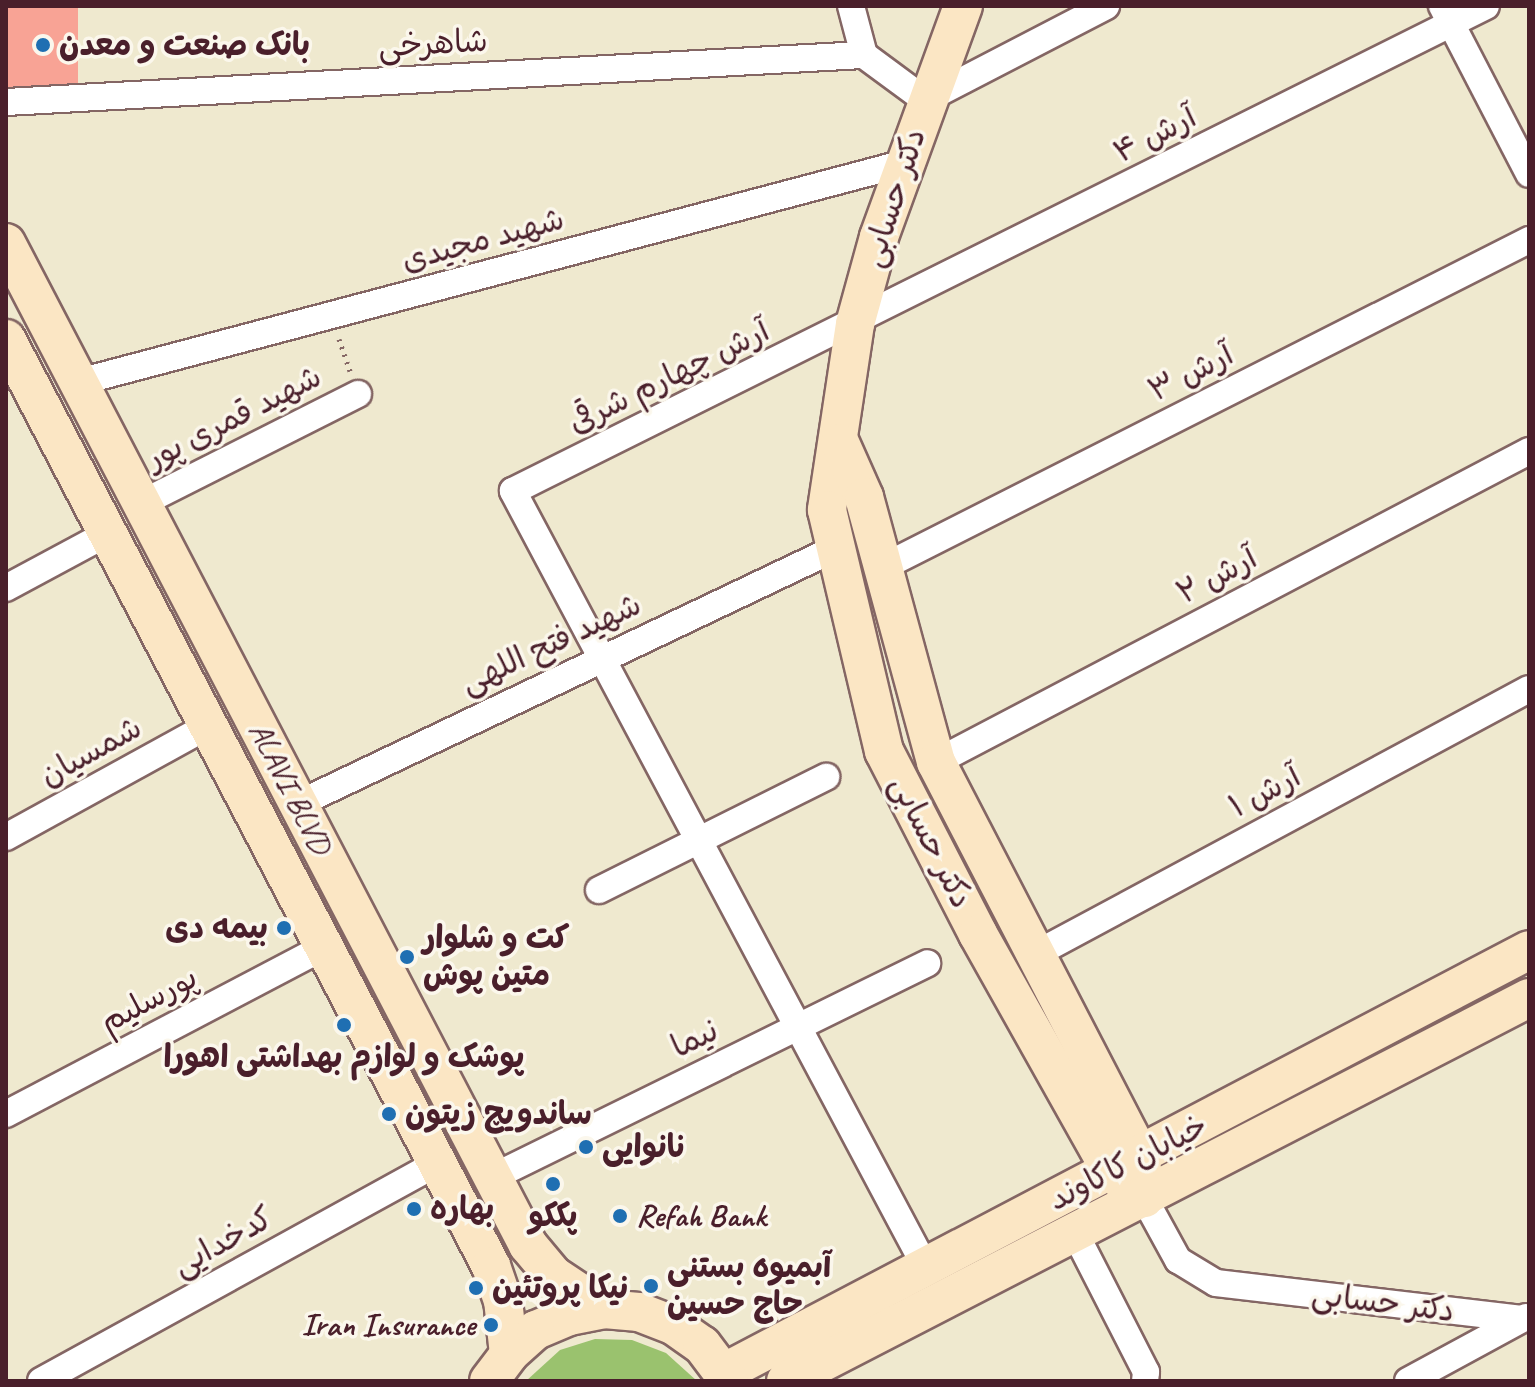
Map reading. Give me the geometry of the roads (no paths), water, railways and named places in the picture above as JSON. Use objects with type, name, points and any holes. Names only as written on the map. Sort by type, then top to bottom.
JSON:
[{"type":"main road","name":"دکتر حسابی","points":[[963,6],[925,100],[855,324],[840,443],[827,510],[884,751],[978,934],[1144,1198]]},
{"type":"main road","name":"ALAVI BLVD","points":[[6,243],[528,1245],[553,1275],[604,1309]]},
{"type":"main road","name":"ALAVI BLVD","points":[[6,339],[491,1266],[503,1300],[499,1367]]},
{"type":"main road","name":"دکتر حسابی","points":[[840,443],[864,497],[936,762],[1032,956],[1126,1165]]},
{"type":"main road","name":"خیابان کاکاوند","points":[[727,1377],[925,1266],[1126,1165],[1529,950]]},
{"type":"main road","name":"خیابان کاکاوند","points":[[786,1381],[1529,998]]},
{"type":"main road","points":[[499,1367],[536,1330],[569,1316],[604,1309],[639,1312],[673,1325],[702,1345],[727,1377]]},
{"type":"street","points":[[851,6],[864,55],[925,100],[1106,6]]},
{"type":"street","name":"آرش ۴","points":[[855,324],[1446,15],[1486,6]]},
{"type":"street","points":[[1446,15],[1529,174]]},
{"type":"street","name":"شاهرخی","points":[[6,102],[864,55]]},
{"type":"street","name":"شهید مجیدی","points":[[79,382],[905,163]]},
{"type":"street","name":"آرش ۳","points":[[883,567],[1529,240]]},
{"type":"street","name":"آرش چهارم شرقی","points":[[599,658],[513,491],[855,324]]},
{"type":"street","name":"شهید قمری پور","points":[[142,503],[358,394]]},
{"type":"street","name":"آرش ۲","points":[[936,762],[1529,451]]},
{"type":"street","points":[[6,588],[108,533]]},
{"type":"street","name":"شهید فتح اللهی","points":[[298,804],[599,658],[834,549]]},
{"type":"street","points":[[599,658],[925,1266]]},
{"type":"street","name":"آرش ۱","points":[[1032,956],[1529,689]]},
{"type":"street","name":"شمسیان","points":[[6,837],[208,726]]},
{"type":"street","points":[[599,890],[826,777]]},
{"type":"street","name":"پورسلیم","points":[[6,1114],[324,947]]},
{"type":"street","name":"نیما","points":[[493,1177],[927,963]]},
{"type":"street","name":"کدخدایی","points":[[41,1381],[437,1163]]},
{"type":"street","name":"دکتر حسابی","points":[[1144,1198],[1178,1260],[1216,1283],[1526,1318]]},
{"type":"street","points":[[1075,1233],[1146,1372],[1145,1381]]},
{"type":"street","points":[[1408,1381],[1526,1318]]},
{"type":"place","name":"بانک صنعت و معدن","points":[[43,45]]},
{"type":"place","name":"بیمه دی","points":[[284,928]]},
{"type":"place","name":"کت و شلوار متین پوش","points":[[407,957]]},
{"type":"place","name":"پوشک و لوازم بهداشتی اهورا","points":[[344,1025]]},
{"type":"place","name":"ساندویچ زیتون","points":[[389,1114]]},
{"type":"place","name":"نانوایی","points":[[586,1147]]},
{"type":"place","name":"پککو","points":[[553,1184]]},
{"type":"place","name":"بهاره","points":[[414,1209]]},
{"type":"place","name":"Refah Bank","points":[[620,1216]]},
{"type":"place","name":"آبمیوه بستنی حاج حسین","points":[[651,1286]]},
{"type":"place","name":"نیکا پروتئین","points":[[476,1288]]},
{"type":"place","name":"Iran Insurance","points":[[491,1325]]}]
